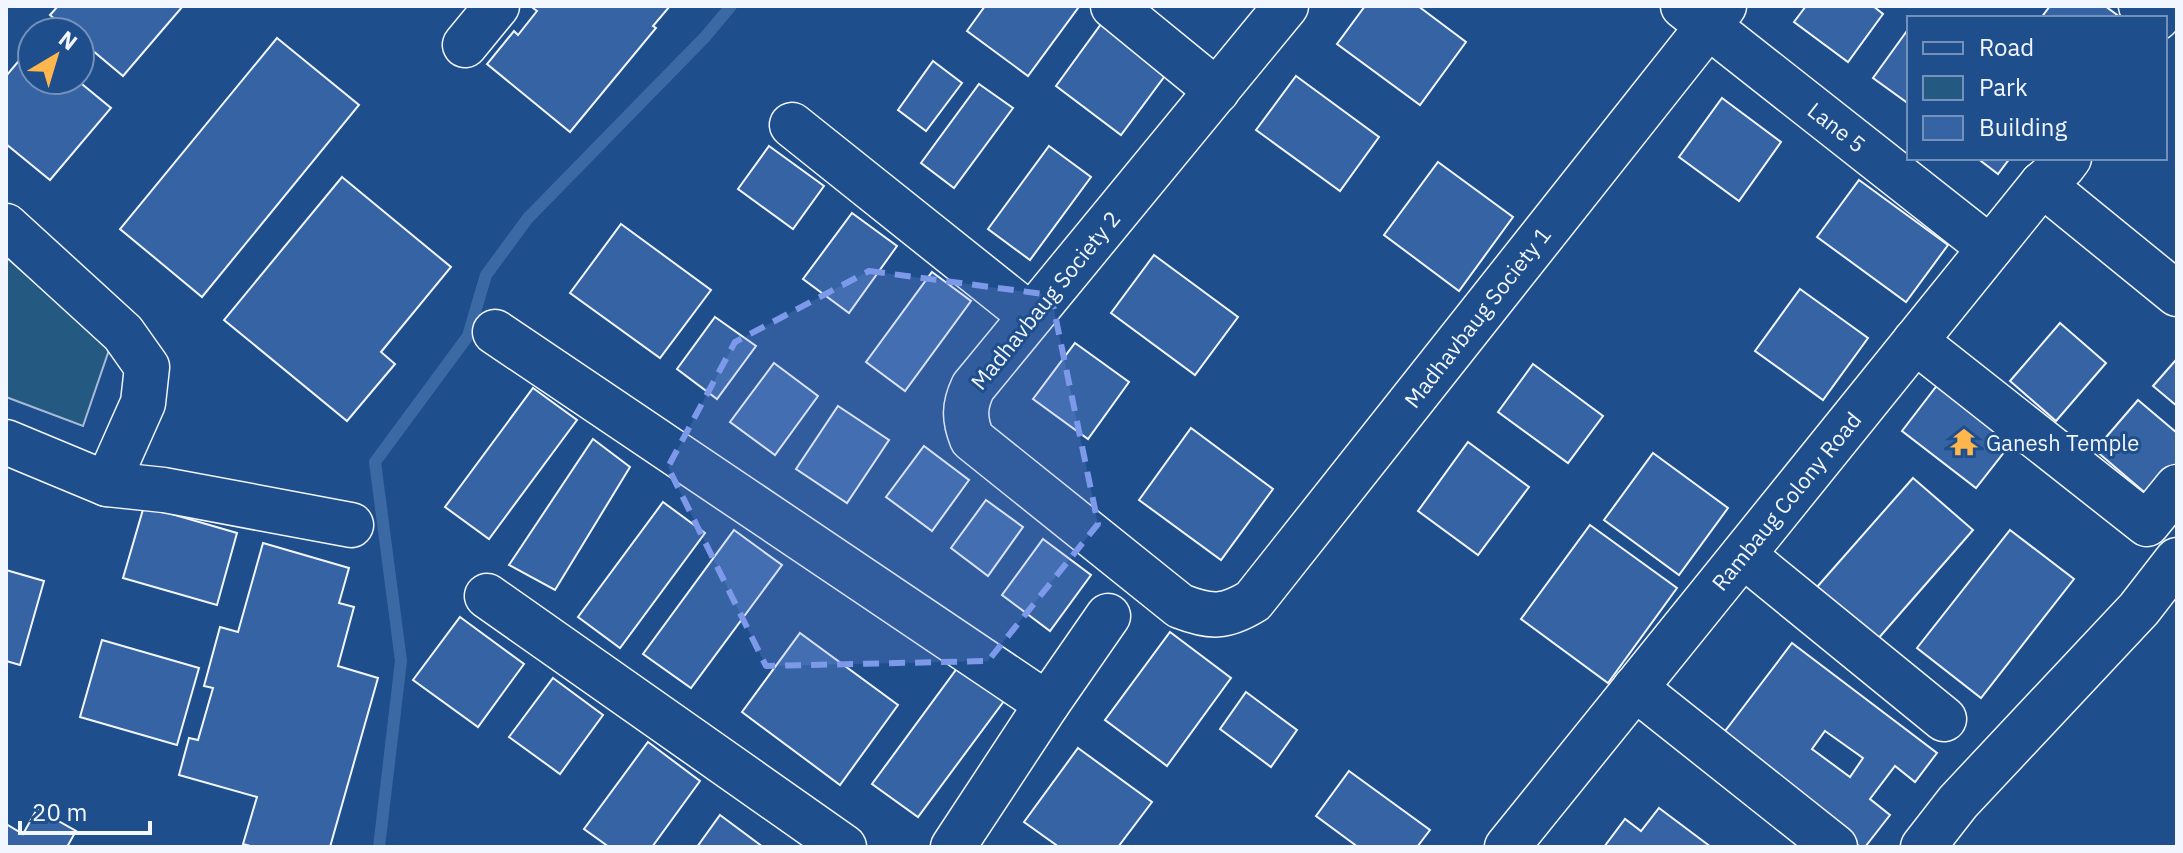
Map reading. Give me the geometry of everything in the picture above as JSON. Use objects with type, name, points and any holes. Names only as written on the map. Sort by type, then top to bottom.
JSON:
[{"type":"street","points":[[465,45],[497,6]]},
{"type":"street","points":[[1113,6],[1217,91]]},
{"type":"street","name":"Madhavbaug Society 2","points":[[1221,616],[1201,614],[1180,606],[972,439],[965,411],[973,387],[1286,6]]},
{"type":"street","name":"Lane 5","points":[[1705,12],[1990,248]]},
{"type":"street","name":"Madhavbaug Society 1","points":[[1221,616],[1253,601],[1705,12]]},
{"type":"street","points":[[792,125],[1031,316]]},
{"type":"street","points":[[2056,171],[2177,294]]},
{"type":"street","name":"Rambaug Colony Road","points":[[1507,847],[1990,248],[2056,171]]},
{"type":"street","points":[[6,226],[123,333],[147,367],[143,403],[107,484]]},
{"type":"street","points":[[495,332],[1047,704]]},
{"type":"street","points":[[1915,341],[2147,524],[2177,487]]},
{"type":"street","points":[[6,442],[107,484],[164,490],[351,525]]},
{"type":"street","points":[[1743,555],[1944,719]]},
{"type":"street","points":[[1923,847],[1958,802],[2139,609],[2177,560]]},
{"type":"street","points":[[487,596],[844,847]]},
{"type":"street","points":[[953,847],[1108,616]]},
{"type":"street","points":[[1635,688],[1835,847]]},
{"type":"highlighted area","points":[[869,271],[1051,295],[1098,524],[988,661],[766,666],[668,467],[735,342]]},
{"type":"green space","points":[[6,257],[110,347],[83,426],[6,397]]},
{"type":"building","points":[[58,6],[183,6],[123,76],[96,53],[96,16],[50,15]]},
{"type":"building","points":[[670,6],[653,26],[656,28],[570,132],[487,64],[514,31],[518,35],[537,11],[533,8]]},
{"type":"building","points":[[985,6],[1078,8],[1028,76],[967,31]]},
{"type":"building","points":[[1365,6],[1418,6],[1466,42],[1420,105],[1337,44]]},
{"type":"building","points":[[1806,6],[1873,6],[1883,14],[1848,62],[1794,22]]},
{"type":"building","points":[[2050,6],[2105,6],[2119,16],[2042,16]]},
{"type":"building","points":[[1104,20],[1170,69],[1121,135],[1056,86]]},
{"type":"building","points":[[1907,31],[1907,103],[1873,78]]},
{"type":"building","points":[[277,38],[359,105],[202,297],[120,229]]},
{"type":"building","points":[[933,61],[962,83],[926,131],[898,110]]},
{"type":"building","points":[[16,64],[16,96],[96,96],[111,108],[50,180],[6,144],[6,76]]},
{"type":"building","points":[[1296,76],[1379,137],[1340,191],[1256,130]]},
{"type":"building","points":[[979,84],[1013,108],[954,188],[921,163]]},
{"type":"building","points":[[1722,98],[1781,142],[1739,201],[1679,157]]},
{"type":"building","points":[[769,146],[824,186],[793,229],[738,189]]},
{"type":"building","points":[[1049,146],[1091,177],[1030,260],[988,229]]},
{"type":"building","points":[[1980,160],[2008,160],[1998,174]]},
{"type":"building","points":[[1438,162],[1513,217],[1459,291],[1384,235]]},
{"type":"building","points":[[342,177],[451,267],[381,352],[395,364],[347,421],[224,320]]},
{"type":"building","points":[[1859,180],[1948,245],[1906,302],[1817,237]]},
{"type":"building","points":[[852,213],[897,246],[849,313],[803,279]]},
{"type":"building","points":[[621,224],[711,290],[660,358],[570,293]]},
{"type":"building","points":[[1154,255],[1238,317],[1195,375],[1111,313]]},
{"type":"building","points":[[932,272],[971,301],[905,391],[866,362]]},
{"type":"building","points":[[1800,289],[1868,338],[1823,400],[1755,351]]},
{"type":"building","points":[[715,317],[756,346],[717,399],[677,369]]},
{"type":"building","points":[[2060,323],[2106,363],[2056,421],[2010,381]]},
{"type":"building","points":[[1075,343],[1129,382],[1088,439],[1033,399]]},
{"type":"building","points":[[2175,361],[2177,363],[2177,406],[2153,386]]},
{"type":"building","points":[[774,363],[818,396],[775,455],[730,422]]},
{"type":"building","points":[[1533,364],[1603,416],[1568,463],[1498,412]]},
{"type":"building","points":[[1942,379],[2016,437],[1976,488],[1902,431]]},
{"type":"building","points":[[533,388],[577,420],[489,539],[445,507]]},
{"type":"building","points":[[2138,400],[2177,433],[2177,465],[2150,497],[2095,450]]},
{"type":"building","points":[[838,406],[889,440],[847,503],[796,469]]},
{"type":"building","points":[[1191,428],[1273,489],[1221,560],[1139,500]]},
{"type":"building","points":[[593,439],[630,467],[555,590],[509,565]]},
{"type":"building","points":[[1468,442],[1529,487],[1478,555],[1418,511]]},
{"type":"building","points":[[924,446],[969,480],[932,531],[886,497]]},
{"type":"building","points":[[1653,453],[1728,508],[1679,575],[1604,520]]},
{"type":"building","points":[[1913,478],[1973,530],[1877,640],[1817,587]]},
{"type":"building","points":[[986,500],[1023,527],[988,576],[951,548]]},
{"type":"building","points":[[663,502],[705,533],[620,648],[578,617]]},
{"type":"building","points":[[144,506],[237,533],[217,605],[123,578]]},
{"type":"building","points":[[1590,525],[1677,588],[1608,683],[1521,619]]},
{"type":"building","points":[[734,530],[782,565],[691,688],[643,654]]},
{"type":"building","points":[[2010,530],[2074,579],[1981,698],[1917,648]]},
{"type":"building","points":[[1043,539],[1091,575],[1050,631],[1002,595]]},
{"type":"building","points":[[263,543],[349,568],[339,603],[354,607],[338,666],[378,678],[330,847],[254,847],[243,844],[257,797],[179,775],[189,738],[198,740],[213,688],[204,686],[220,627],[238,632]]},
{"type":"building","points":[[6,570],[44,581],[20,665],[6,661]]},
{"type":"building","points":[[460,617],[524,664],[478,727],[413,680]]},
{"type":"building","points":[[1170,632],[1231,678],[1167,766],[1105,720]]},
{"type":"building","points":[[800,633],[898,705],[840,785],[742,712]]},
{"type":"building","points":[[102,640],[199,668],[177,745],[80,717]]},
{"type":"building","points":[[1792,643],[1937,753],[1915,782],[1895,766],[1870,799],[1890,815],[1865,847],[1860,847],[1719,739]],"holes":[[[1825,731],[1863,758],[1850,777],[1812,749]]]},
{"type":"building","points":[[961,663],[1007,697],[918,817],[872,784]]},
{"type":"building","points":[[553,678],[603,715],[560,774],[509,737]]},
{"type":"building","points":[[1246,692],[1297,730],[1271,767],[1220,729]]},
{"type":"building","points":[[648,742],[700,781],[652,847],[609,847],[584,829]]},
{"type":"building","points":[[1078,748],[1152,802],[1118,847],[1059,847],[1024,822]]},
{"type":"building","points":[[1349,771],[1430,830],[1417,847],[1358,847],[1316,816]]},
{"type":"building","points":[[1659,808],[1711,847],[1604,847],[1625,819],[1641,831]]},
{"type":"building","points":[[37,809],[76,831],[67,847],[6,847],[6,824],[23,834]]},
{"type":"building","points":[[720,815],[763,847],[697,847]]},
{"type":"waterway","points":[[379,847],[401,661],[375,462],[468,336],[486,275],[528,218],[705,37],[731,6]]},
{"type":"place","name":"Ganesh Temple","points":[[1964,442]]}]
